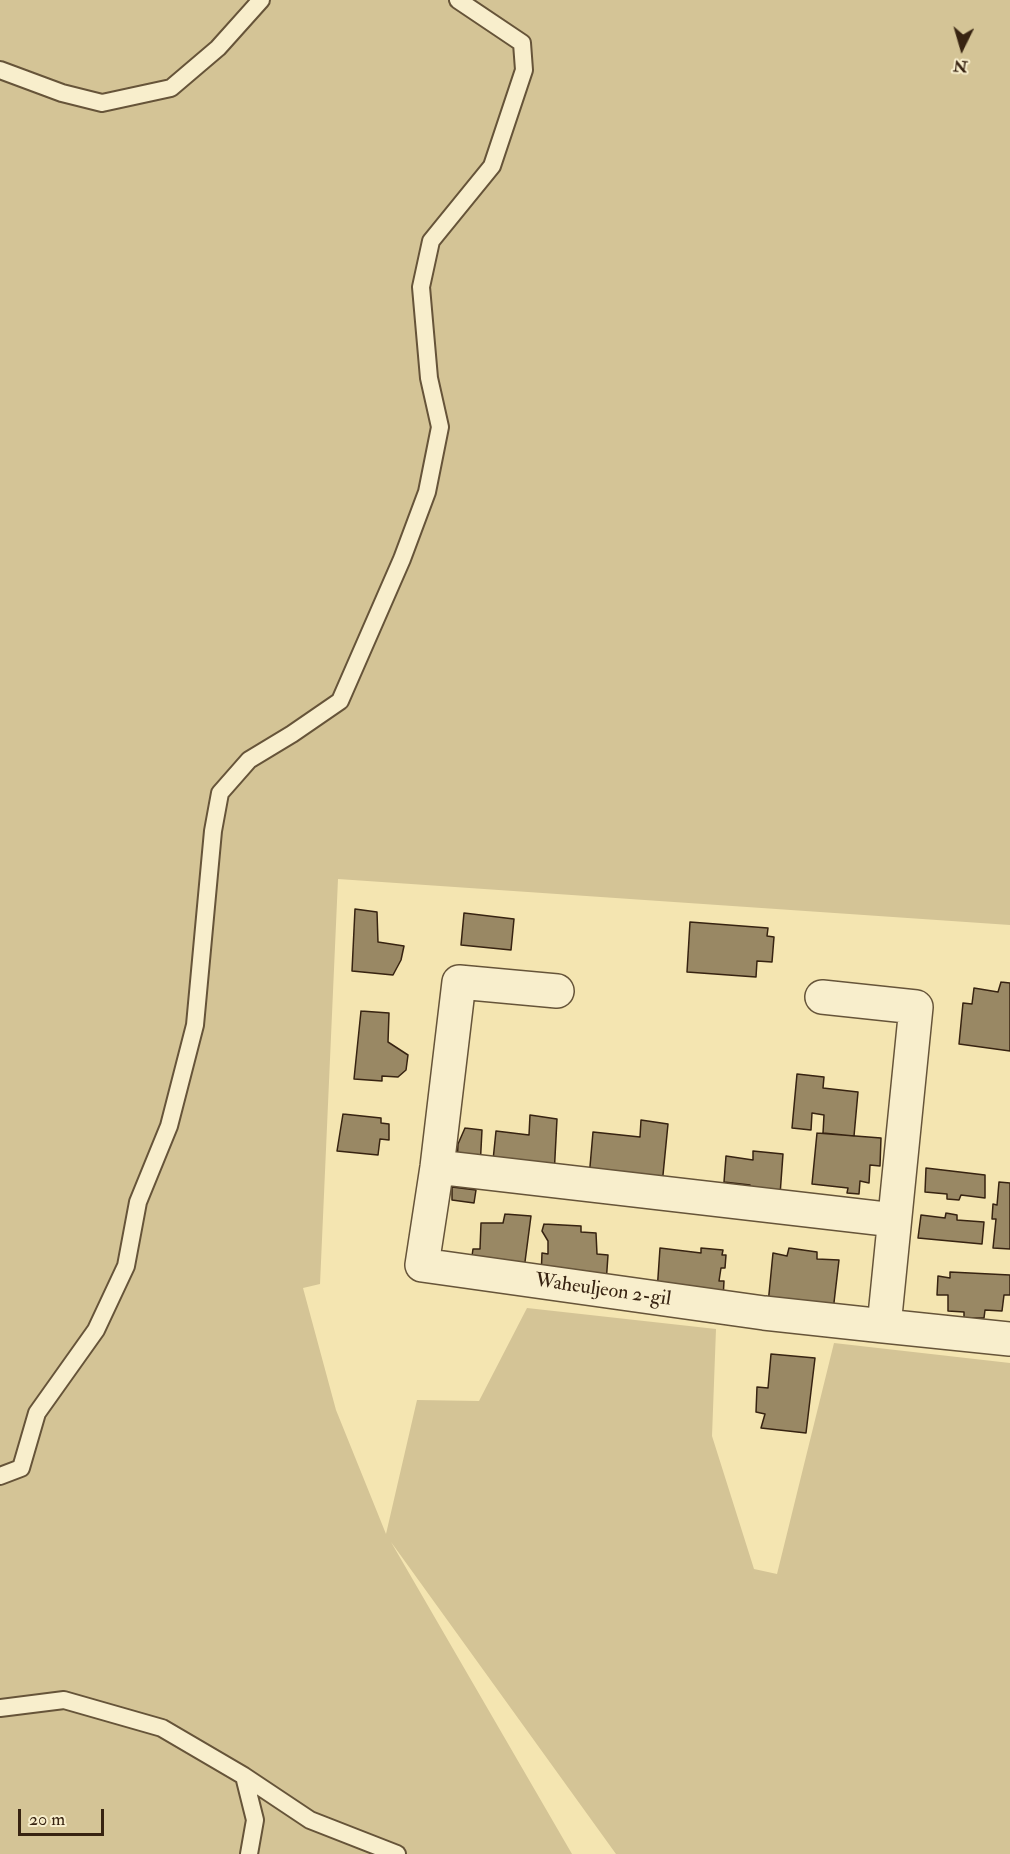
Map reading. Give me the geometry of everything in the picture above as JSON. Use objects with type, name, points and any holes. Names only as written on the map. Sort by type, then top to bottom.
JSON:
[{"type":"street","name":"Waheuljeon 2-gil","points":[[558,991],[459,982],[437,1167],[422,1265],[764,1314],[1010,1339]]},
{"type":"street","points":[[822,997],[916,1007],[884,1326]]},
{"type":"street","points":[[437,1167],[894,1220]]},
{"type":"lane","points":[[0,70],[62,93],[102,103],[171,88],[218,48],[261,0]]},
{"type":"lane","points":[[0,1476],[21,1468],[37,1413],[96,1330],[126,1266],[138,1202],[169,1126],[195,1025],[213,831],[220,793],[249,760],[340,701],[402,559],[427,492],[440,427],[429,378],[421,287],[430,241],[492,166],[524,70],[522,43],[458,0]]},
{"type":"lane","points":[[0,1708],[64,1700],[162,1728],[244,1776],[310,1820],[397,1854]]},
{"type":"lane","points":[[244,1776],[255,1820],[249,1854]]},
{"type":"shaded area","points":[[0,0],[1010,0],[1010,925],[338,879],[320,1284],[303,1288],[336,1410],[386,1534],[417,1400],[479,1401],[527,1308],[716,1329],[712,1436],[754,1569],[777,1574],[834,1343],[1010,1363],[1010,1854],[616,1854],[391,1542],[572,1854],[0,1854]]},
{"type":"building","points":[[355,909],[377,912],[378,942],[404,946],[401,960],[393,975],[352,971]]},
{"type":"building","points":[[464,913],[514,919],[511,950],[461,945]]},
{"type":"building","points":[[690,922],[768,928],[767,936],[774,937],[772,962],[757,961],[756,977],[687,972]]},
{"type":"building","points":[[1001,982],[1010,983],[1010,1051],[959,1044],[963,1003],[972,1004],[974,988],[998,992]]},
{"type":"building","points":[[361,1011],[389,1013],[388,1042],[408,1055],[406,1070],[398,1077],[382,1076],[382,1081],[354,1079]]},
{"type":"building","points":[[797,1074],[824,1077],[823,1088],[858,1092],[854,1136],[823,1133],[824,1115],[812,1113],[811,1130],[792,1128]]},
{"type":"building","points":[[343,1114],[381,1118],[381,1123],[389,1124],[389,1140],[380,1139],[378,1155],[337,1151]]},
{"type":"building","points":[[530,1115],[557,1119],[554,1176],[492,1170],[496,1131],[529,1135]]},
{"type":"building","points":[[641,1120],[668,1124],[662,1185],[589,1178],[593,1132],[640,1137]]},
{"type":"building","points":[[465,1128],[482,1130],[480,1168],[457,1165],[458,1144]]},
{"type":"building","points":[[817,1133],[881,1138],[880,1166],[870,1165],[869,1183],[860,1181],[859,1194],[847,1193],[848,1188],[812,1184]]},
{"type":"building","points":[[753,1151],[783,1154],[780,1195],[749,1192],[750,1185],[724,1182],[726,1156],[753,1160]]},
{"type":"building","points":[[926,1168],[985,1175],[985,1198],[961,1195],[959,1200],[947,1199],[947,1194],[925,1192]]},
{"type":"building","points":[[999,1182],[1010,1183],[1010,1249],[993,1248],[996,1219],[992,1219],[993,1204],[997,1205]]},
{"type":"building","points":[[452,1187],[476,1190],[474,1203],[452,1200]]},
{"type":"building","points":[[946,1213],[957,1215],[957,1220],[984,1222],[982,1244],[918,1238],[921,1215],[945,1218]]},
{"type":"building","points":[[505,1214],[531,1216],[523,1277],[470,1270],[473,1249],[480,1249],[481,1223],[503,1223]]},
{"type":"building","points":[[544,1224],[581,1226],[581,1232],[596,1233],[597,1254],[608,1255],[606,1284],[541,1278],[542,1253],[548,1254],[548,1241],[542,1231]]},
{"type":"building","points":[[660,1248],[701,1253],[701,1248],[723,1250],[722,1255],[726,1255],[725,1268],[721,1268],[719,1281],[724,1281],[723,1299],[657,1292]]},
{"type":"building","points":[[789,1248],[817,1252],[817,1259],[839,1260],[833,1311],[768,1304],[773,1253],[787,1256]]},
{"type":"building","points":[[950,1272],[1010,1275],[1010,1295],[1004,1295],[1002,1311],[985,1310],[984,1318],[964,1318],[964,1312],[948,1311],[948,1295],[937,1295],[938,1276],[950,1278]]},
{"type":"building","points":[[771,1354],[815,1358],[806,1433],[761,1428],[765,1414],[756,1412],[757,1387],[768,1388]]}]
